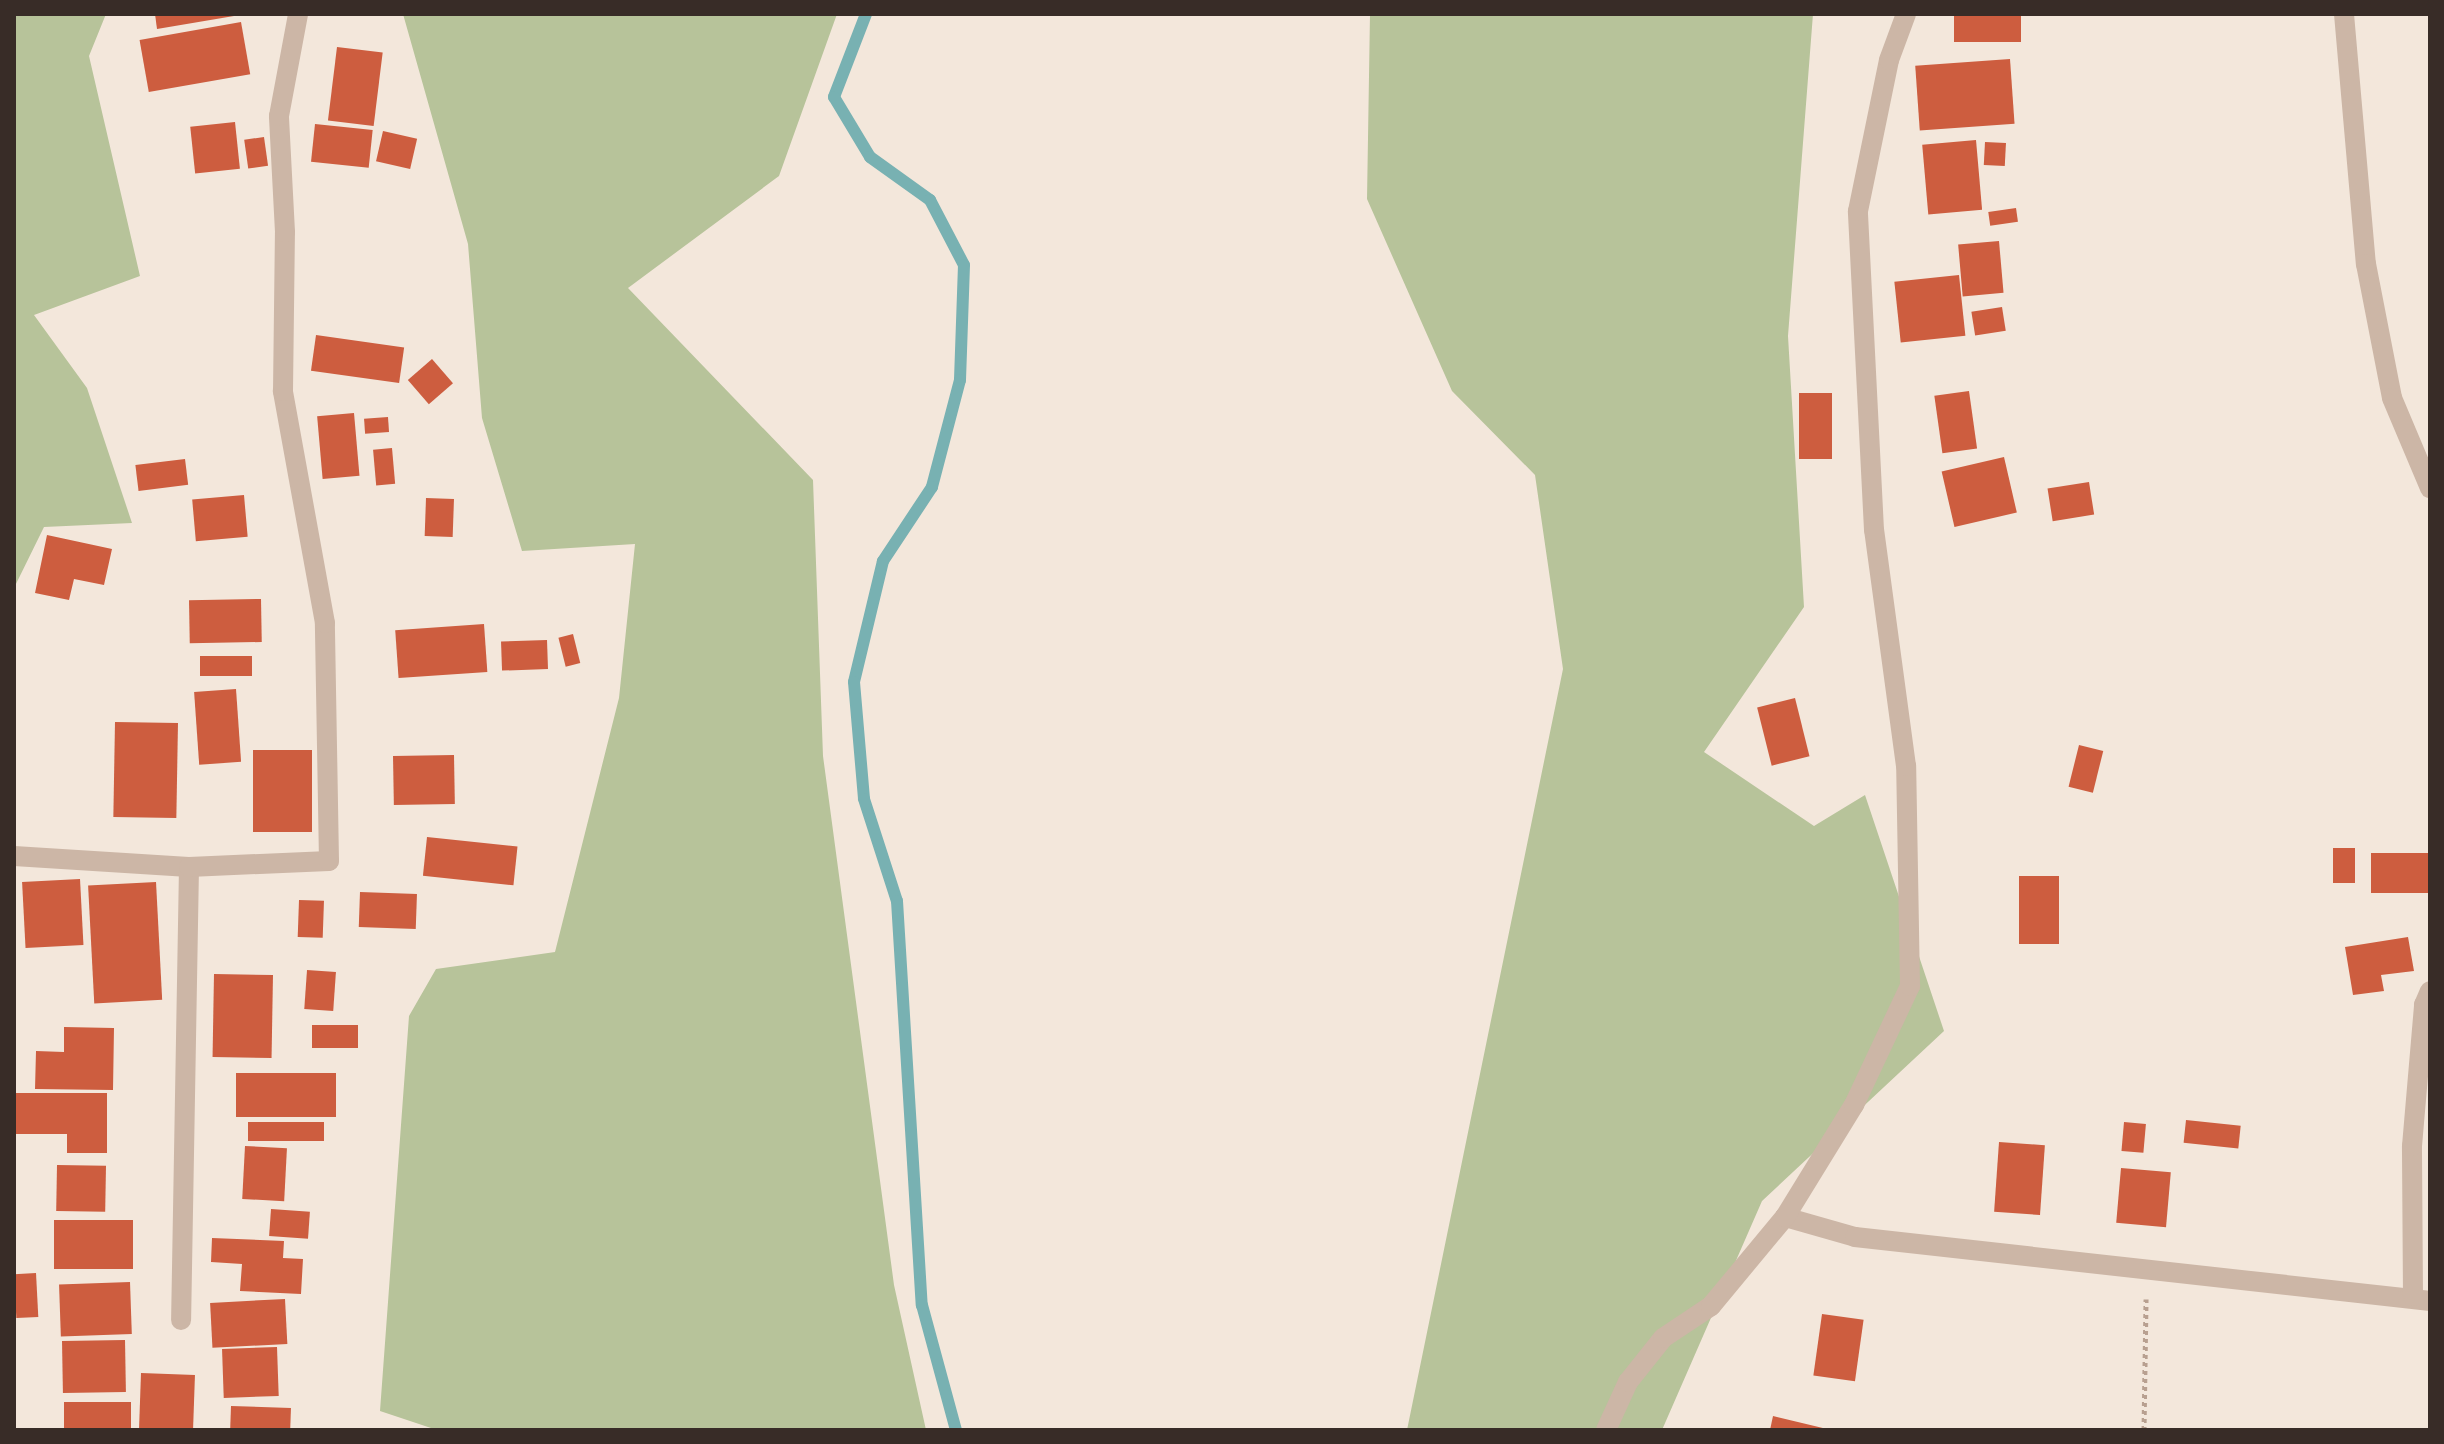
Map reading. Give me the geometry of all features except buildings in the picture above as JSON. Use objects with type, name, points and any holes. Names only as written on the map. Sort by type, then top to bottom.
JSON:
[{"type":"street","points":[[14,856],[189,867],[329,861],[325,623],[283,391],[285,232],[279,116],[298,14]]},
{"type":"street","points":[[1606,1430],[1628,1382],[1663,1338],[1711,1306],[1785,1217],[1854,1105],[1910,986],[1906,766],[1874,530],[1858,211],[1889,60],[1906,14]]},
{"type":"street","points":[[2344,14],[2366,264],[2392,398],[2430,488]]},
{"type":"street","points":[[181,1320],[189,867]]},
{"type":"street","points":[[1785,1217],[1855,1237],[2147,1272],[2422,1299],[2412,1146],[2430,991]]},
{"type":"path","points":[[2144,1430],[2147,1272]]},
{"type":"green space","points":[[14,14],[106,14],[89,56],[140,276],[34,315],[87,388],[132,523],[44,527],[14,588]]},
{"type":"green space","points":[[403,14],[837,14],[779,176],[628,288],[813,480],[823,756],[894,1285],[926,1430],[437,1430],[380,1411],[409,1016],[436,969],[555,952],[619,698],[635,544],[522,551],[482,418],[468,244]]},
{"type":"green space","points":[[1370,14],[1813,14],[1788,336],[1804,607],[1704,752],[1814,826],[1865,795],[1944,1031],[1762,1201],[1662,1430],[1407,1430],[1563,669],[1535,475],[1452,391],[1367,199]]},
{"type":"waterway","points":[[866,14],[834,97],[870,157],[930,200],[964,265],[960,380],[932,487],[883,561],[854,682],[864,799],[897,901],[922,1305],[956,1430]]}]
